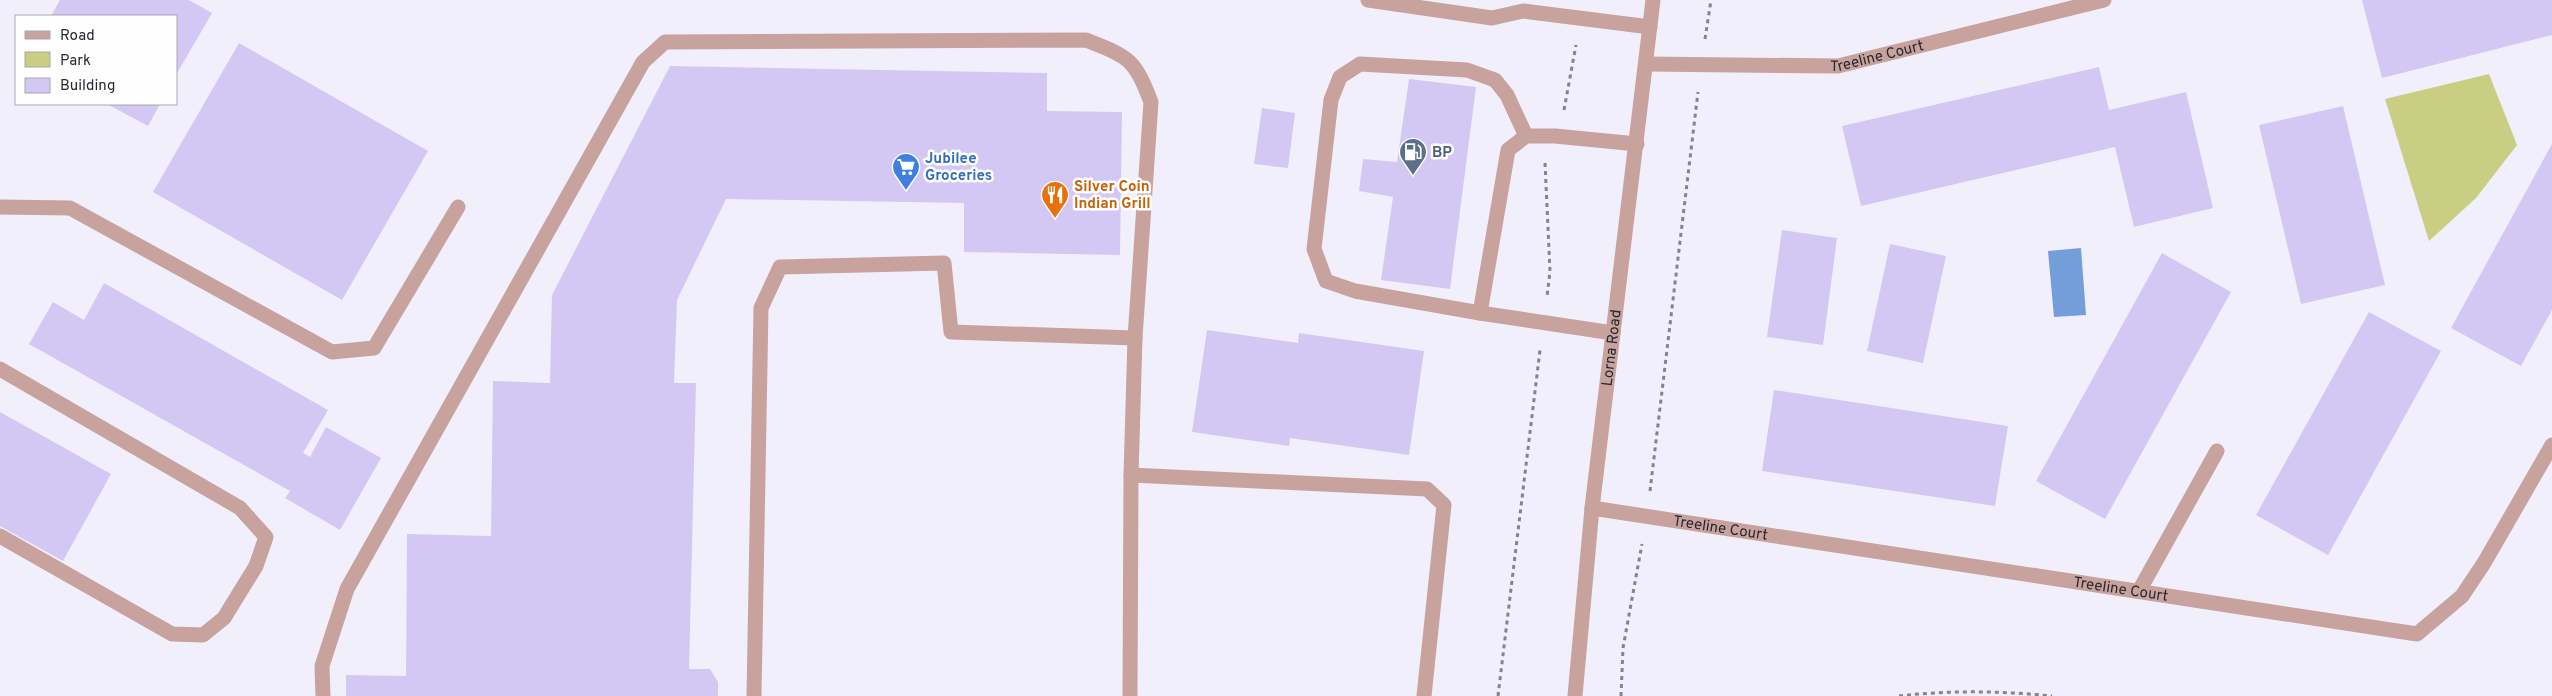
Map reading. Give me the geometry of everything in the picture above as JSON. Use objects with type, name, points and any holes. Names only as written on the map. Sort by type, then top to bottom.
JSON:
[{"type":"street","points":[[1368,0],[1492,18],[1524,6],[1650,27]]},
{"type":"street","name":"Lorna Road","points":[[1575,696],[1592,508],[1653,0]]},
{"type":"street","name":"Treeline Court","points":[[1646,64],[1838,66],[2104,0]]},
{"type":"street","points":[[323,696],[322,666],[347,589],[643,62],[665,42],[1086,40],[1123,54],[1140,75],[1151,102],[1135,338],[1131,475],[1130,696]]},
{"type":"street","points":[[1526,136],[1507,95],[1495,80],[1467,70],[1360,64],[1340,76],[1331,100],[1314,249],[1326,281],[1355,291],[1613,334]]},
{"type":"street","points":[[1480,313],[1508,150],[1526,136],[1555,136],[1637,144]]},
{"type":"street","points":[[0,207],[70,208],[332,352],[374,348],[458,207]]},
{"type":"street","points":[[754,696],[760,308],[780,267],[944,263],[952,332],[1135,338]]},
{"type":"street","points":[[0,370],[240,508],[266,537],[256,566],[224,618],[203,635],[172,634],[0,536]]},
{"type":"street","name":"Treeline Court","points":[[1592,508],[2417,634],[2462,596],[2552,445]]},
{"type":"street","points":[[2139,592],[2217,451]]},
{"type":"street","points":[[1131,475],[1427,489],[1444,505],[1424,696]]},
{"type":"path","points":[[1621,696],[1623,648],[1646,516],[1710,0]]},
{"type":"path","points":[[1899,696],[1930,692],[2005,691],[2052,696]]},
{"type":"green space","points":[[2489,74],[2517,145],[2476,198],[2429,241],[2385,99]]},
{"type":"water","points":[[2081,248],[2086,315],[2054,317],[2048,251]]},
{"type":"building","points":[[60,0],[189,0],[212,13],[178,72],[178,15],[52,15]]},
{"type":"building","points":[[2362,0],[2552,0],[2552,35],[2382,78]]},
{"type":"building","points":[[239,43],[428,151],[342,300],[153,192]]},
{"type":"building","points":[[670,66],[1047,73],[1047,111],[1122,112],[1120,255],[964,252],[964,203],[726,199],[677,300],[674,383],[696,383],[689,669],[710,669],[718,682],[718,696],[346,696],[346,675],[406,676],[407,534],[491,536],[493,381],[550,383],[552,295]]},
{"type":"building","points":[[2099,67],[2109,110],[2186,92],[2213,208],[2134,227],[2115,147],[1861,206],[1842,126]]},
{"type":"building","name":"BP","points":[[1409,79],[1476,87],[1450,289],[1381,280],[1393,197],[1359,191],[1363,159],[1397,162]]},
{"type":"building","points":[[109,105],[159,105],[148,126]]},
{"type":"building","points":[[2343,106],[2385,285],[2301,304],[2259,125]]},
{"type":"building","points":[[1262,108],[1295,113],[1288,168],[1254,164]]},
{"type":"building","points":[[2552,144],[2552,310],[2521,366],[2451,328]]},
{"type":"building","points":[[1782,230],[1837,238],[1823,345],[1767,337]]},
{"type":"building","points":[[1890,244],[1946,256],[1923,363],[1867,351]]},
{"type":"building","points":[[2162,253],[2231,292],[2105,519],[2036,481]]},
{"type":"building","points":[[104,283],[328,410],[303,453],[310,457],[326,427],[381,458],[340,530],[285,498],[290,491],[29,344],[53,302],[84,320]]},
{"type":"building","points":[[2369,312],[2441,351],[2328,555],[2256,515]]},
{"type":"building","points":[[1207,330],[1298,343],[1299,333],[1424,351],[1409,455],[1290,438],[1289,446],[1192,432]]},
{"type":"building","points":[[1774,390],[2008,426],[1995,506],[1762,471]]},
{"type":"building","points":[[0,412],[111,474],[63,561],[0,526]]},
{"type":"place","name":"BP","points":[[1413,176]]},
{"type":"place","name":"Jubilee Groceries","points":[[906,191]]},
{"type":"place","name":"Silver Coin Indian Grill","points":[[1055,219]]}]
